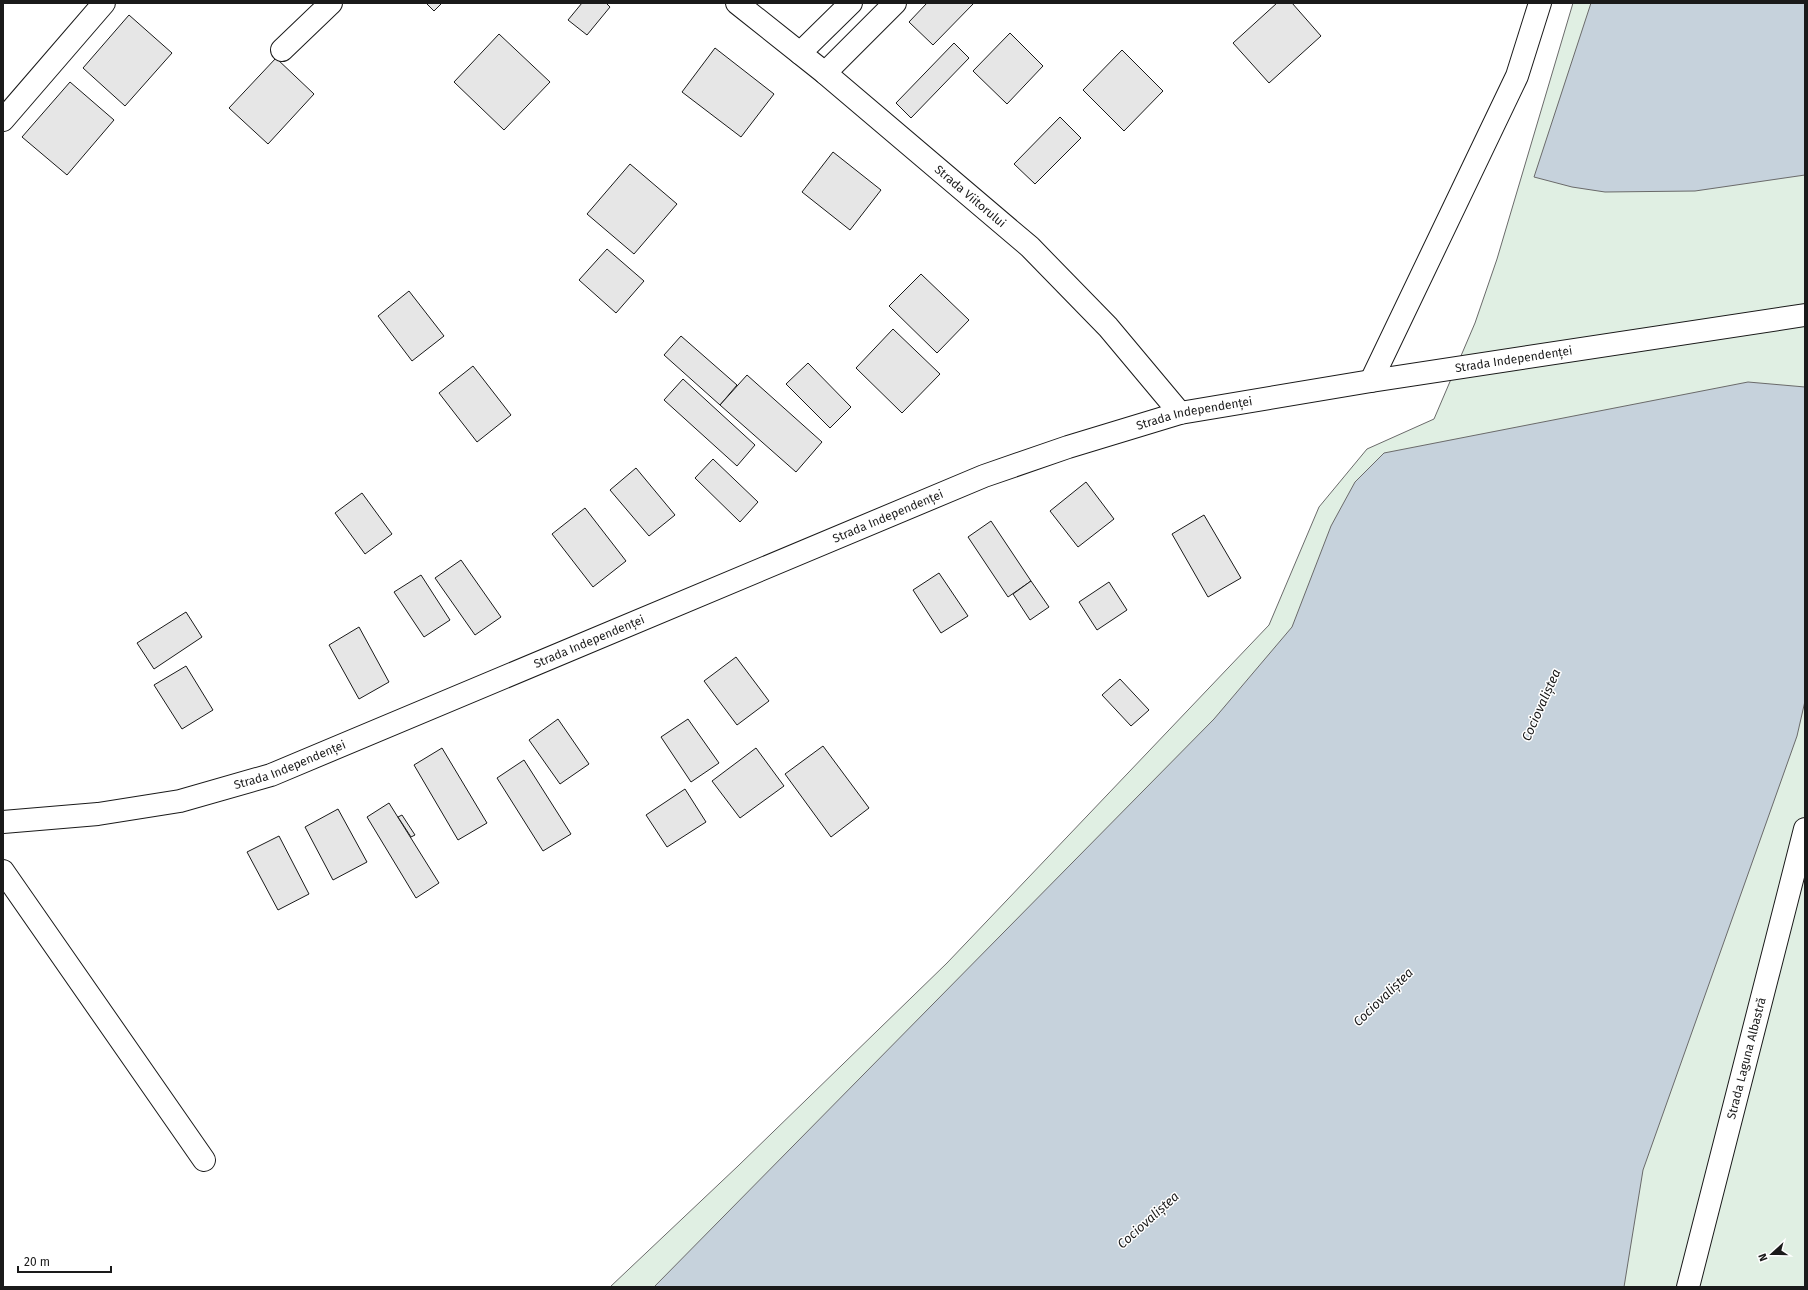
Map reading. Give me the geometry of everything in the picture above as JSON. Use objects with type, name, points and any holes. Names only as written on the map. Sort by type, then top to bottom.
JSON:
[{"type":"street","points":[[3,120],[104,3]]},
{"type":"street","points":[[282,50],[331,3]]},
{"type":"street","name":"Strada Viitorului","points":[[736,3],[825,73],[1030,247],[1108,327],[1180,413]]},
{"type":"street","points":[[800,53],[851,3]]},
{"type":"street","points":[[825,73],[895,3]]},
{"type":"street","points":[[1371,381],[1517,76],[1540,3]]},
{"type":"street","name":"Strada Independenței","points":[[3,822],[98,814],[180,801],[271,775],[984,476],[1068,447],[1180,413],[1371,381],[1805,315]]},
{"type":"street","name":"Strada Laguna Albastră","points":[[1688,1287],[1805,829]]},
{"type":"street","points":[[3,871],[204,1160]]},
{"type":"green space","points":[[1573,3],[1805,3],[1805,1287],[610,1287],[738,1166],[947,963],[1269,625],[1319,507],[1367,449],[1434,419],[1475,323],[1497,259]]},
{"type":"water","points":[[1591,3],[1805,3],[1805,175],[1695,191],[1605,192],[1572,187],[1534,177]]},
{"type":"water","name":"Cociovaliștea","points":[[1748,382],[1805,387],[1805,701],[1797,736],[1643,1170],[1624,1287],[654,1287],[1214,719],[1292,627],[1331,526],[1355,482],[1384,453]]},
{"type":"building","points":[[426,3],[442,3],[434,11]]},
{"type":"building","points":[[582,3],[606,3],[610,7],[587,35],[568,20]]},
{"type":"building","points":[[927,3],[974,3],[933,45],[909,22]]},
{"type":"building","points":[[1277,3],[1292,3],[1321,36],[1269,83],[1233,43]]},
{"type":"building","points":[[129,15],[172,53],[125,106],[83,68]]},
{"type":"building","points":[[1010,33],[1043,66],[1007,104],[973,71]]},
{"type":"building","points":[[499,34],[550,82],[504,130],[454,82]]},
{"type":"building","points":[[954,43],[969,58],[911,118],[896,103]]},
{"type":"building","points":[[715,48],[774,94],[741,137],[682,92]]},
{"type":"building","points":[[1122,50],[1163,91],[1124,131],[1083,90]]},
{"type":"building","points":[[276,58],[314,94],[268,144],[229,108]]},
{"type":"building","points":[[70,82],[114,120],[67,175],[22,137]]},
{"type":"building","points":[[1060,117],[1081,138],[1035,184],[1014,164]]},
{"type":"building","points":[[833,152],[881,190],[850,230],[802,192]]},
{"type":"building","points":[[630,164],[677,204],[634,254],[587,214]]},
{"type":"building","points":[[607,249],[644,281],[616,313],[579,280]]},
{"type":"building","points":[[921,274],[969,320],[937,353],[889,306]]},
{"type":"building","points":[[409,291],[444,336],[412,361],[378,316]]},
{"type":"building","points":[[893,329],[940,374],[902,413],[856,368]]},
{"type":"building","points":[[681,336],[737,385],[720,405],[664,355]]},
{"type":"building","points":[[808,363],[851,407],[830,428],[786,384]]},
{"type":"building","points":[[473,366],[511,415],[477,442],[439,393]]},
{"type":"building","points":[[747,375],[822,442],[796,472],[720,405]]},
{"type":"building","points":[[683,379],[755,445],[737,466],[664,400]]},
{"type":"building","points":[[713,459],[758,502],[740,522],[695,478]]},
{"type":"building","points":[[636,468],[675,515],[649,536],[610,490]]},
{"type":"building","points":[[1086,482],[1114,519],[1078,547],[1050,511]]},
{"type":"building","points":[[362,493],[392,534],[365,554],[335,513]]},
{"type":"building","points":[[585,508],[626,561],[593,587],[552,534]]},
{"type":"building","points":[[1204,515],[1241,578],[1208,597],[1172,534]]},
{"type":"building","points":[[991,521],[1031,581],[1008,597],[968,537]]},
{"type":"building","points":[[461,560],[501,617],[475,635],[435,578]]},
{"type":"building","points":[[939,573],[968,616],[941,633],[913,590]]},
{"type":"building","points":[[421,575],[450,620],[424,637],[394,592]]},
{"type":"building","points":[[1031,581],[1049,607],[1030,620],[1013,594]]},
{"type":"building","points":[[1109,582],[1127,610],[1097,630],[1079,602]]},
{"type":"building","points":[[186,612],[202,637],[154,669],[137,643]]},
{"type":"building","points":[[359,627],[389,682],[359,699],[329,645]]},
{"type":"building","points":[[736,657],[769,701],[737,725],[704,681]]},
{"type":"building","points":[[186,666],[213,710],[182,729],[154,685]]},
{"type":"building","points":[[1120,679],[1149,710],[1131,726],[1102,695]]},
{"type":"building","points":[[558,719],[589,764],[560,784],[529,740]]},
{"type":"building","points":[[688,719],[719,763],[691,782],[661,737]]},
{"type":"building","points":[[823,746],[869,808],[831,837],[785,774]]},
{"type":"building","points":[[442,748],[487,823],[458,840],[414,765]]},
{"type":"building","points":[[756,748],[784,786],[740,818],[712,781]]},
{"type":"building","points":[[524,760],[571,834],[543,851],[497,778]]},
{"type":"building","points":[[685,789],[706,822],[667,847],[646,815]]},
{"type":"building","points":[[389,803],[439,883],[416,898],[367,817]]},
{"type":"building","points":[[338,809],[367,862],[333,880],[305,827]]},
{"type":"building","points":[[402,815],[415,835],[411,837],[398,817]]},
{"type":"building","points":[[279,836],[309,894],[278,910],[247,852]]}]
